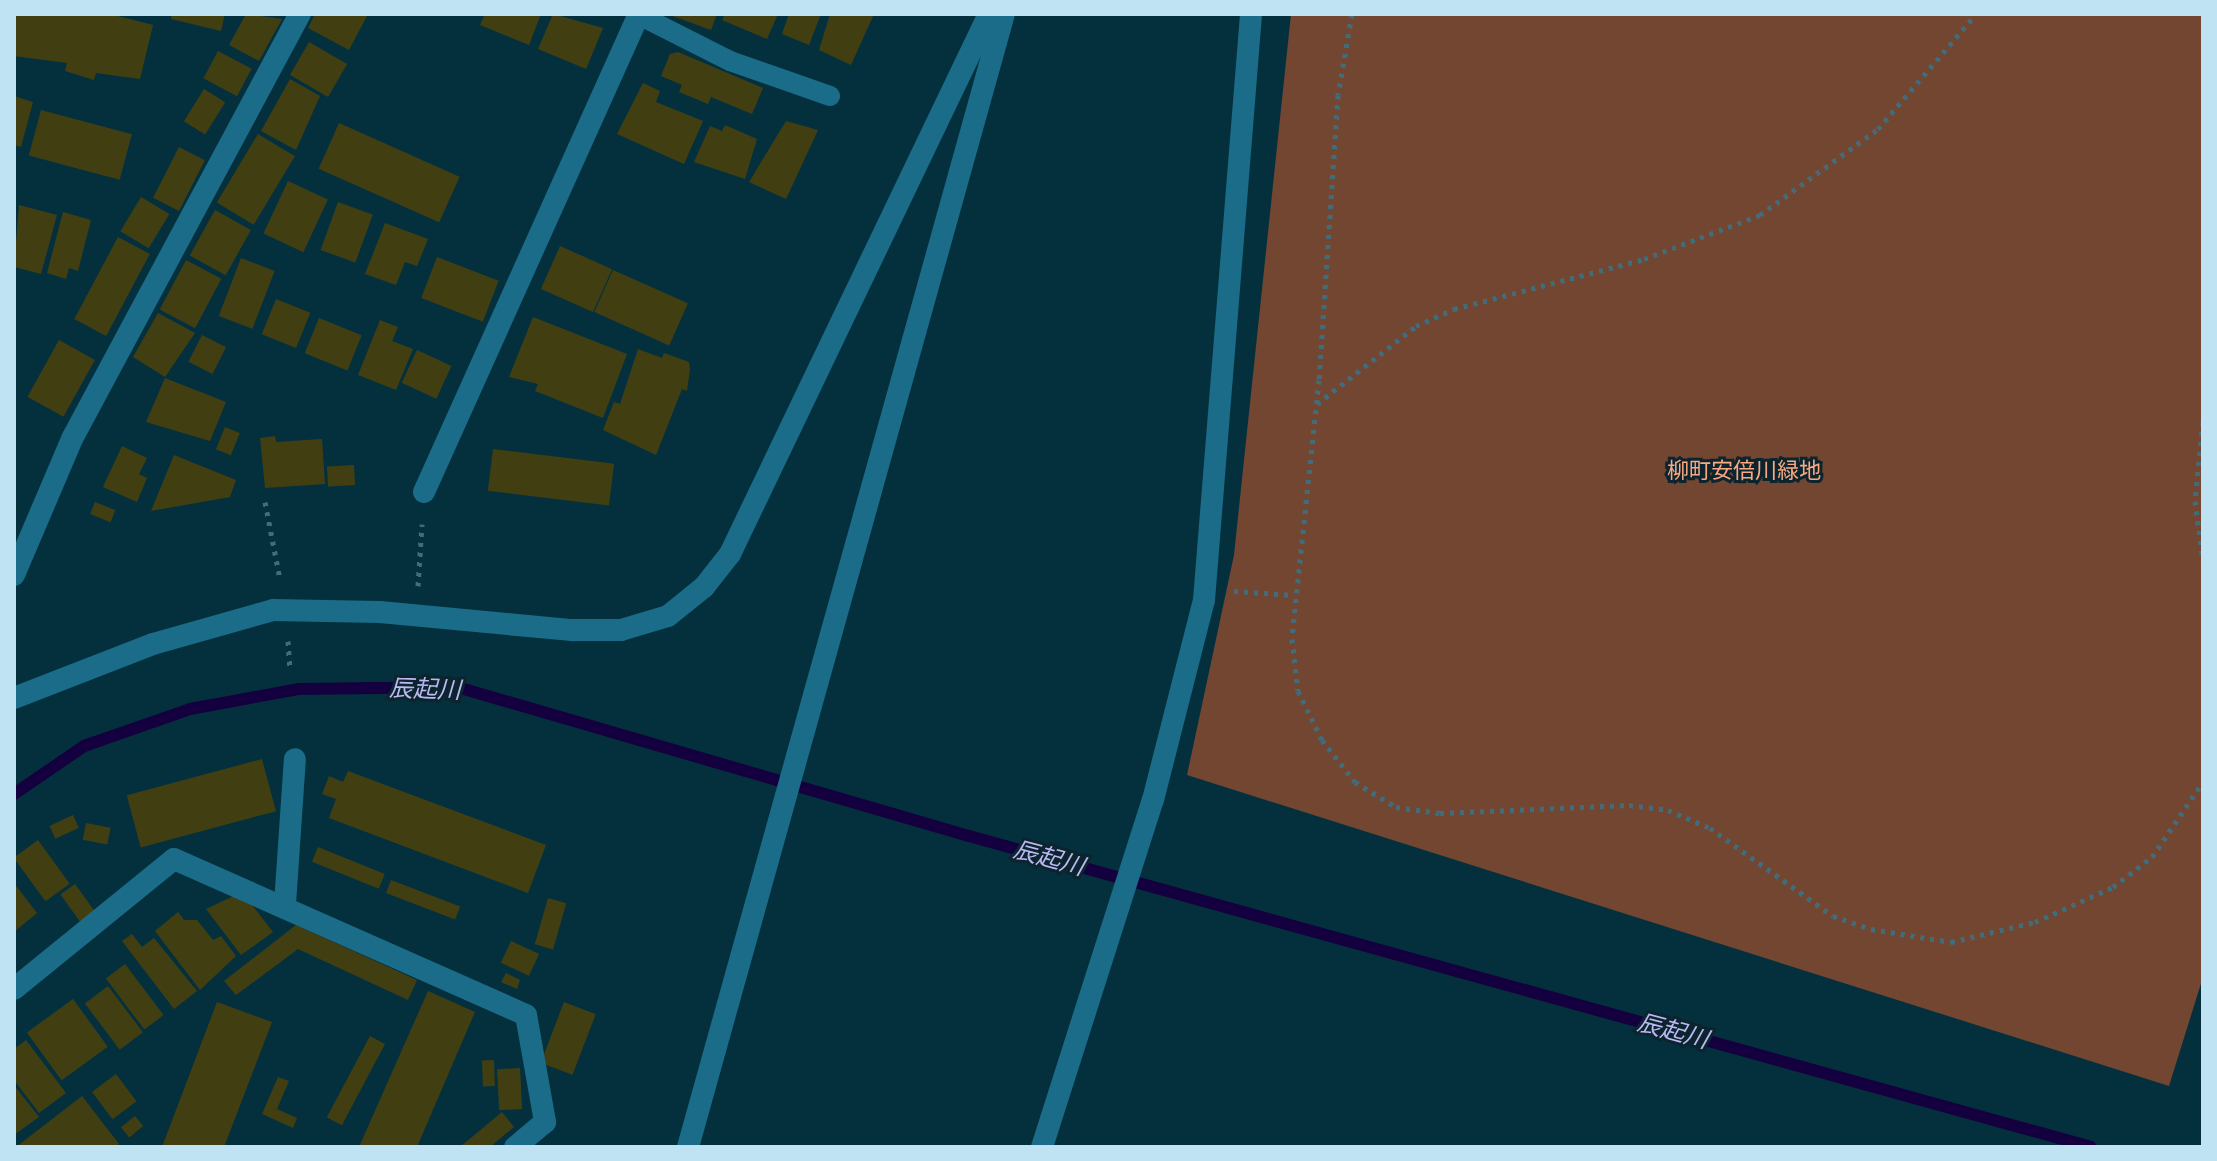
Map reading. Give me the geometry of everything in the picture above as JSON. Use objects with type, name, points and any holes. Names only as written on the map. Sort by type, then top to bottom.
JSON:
[{"type":"street","points":[[14,575],[73,437],[300,14]]},
{"type":"street","points":[[424,492],[639,14]]},
{"type":"street","points":[[14,698],[153,644],[273,610],[416,615],[621,630],[668,616],[704,587],[730,554],[793,429],[989,14]]},
{"type":"street","points":[[688,1147],[1004,14]]},
{"type":"street","points":[[1042,1147],[1094,994],[1153,800],[1188,680],[1205,590],[1251,14]]},
{"type":"street","points":[[285,904],[295,759]]},
{"type":"street","points":[[14,989],[174,859],[285,904],[526,1015],[545,1122],[515,1147]]},
{"type":"lane","points":[[639,14],[730,61],[830,96]]},
{"type":"path","points":[[1352,14],[1338,95],[1316,405],[1293,595],[1298,691],[1322,740],[1355,782],[1396,807],[1440,813],[1629,805],[1668,810],[1710,828],[1833,916],[1915,939],[1989,938],[2113,887],[2152,857],[2203,782]]},
{"type":"path","points":[[1316,405],[1416,326],[1454,309],[1644,259],[1760,215],[1878,129],[1976,14]]},
{"type":"path","points":[[2203,422],[2195,501],[2203,561]]},
{"type":"path","points":[[416,615],[424,492]]},
{"type":"path","points":[[1205,590],[1293,595]]},
{"type":"green space","name":"柳町安倍川緑地","points":[[1291,14],[2203,14],[2203,977],[2169,1086],[1187,775],[1234,555]]},
{"type":"building","points":[[14,14],[110,14],[153,25],[140,79],[96,73],[94,80],[65,71],[67,63],[14,56]]},
{"type":"building","points":[[172,14],[225,14],[221,31],[171,19]]},
{"type":"building","points":[[246,14],[282,19],[259,61],[229,45]]},
{"type":"building","points":[[315,14],[368,14],[349,50],[308,28]]},
{"type":"building","points":[[485,14],[541,14],[529,45],[480,25]]},
{"type":"building","points":[[553,14],[603,28],[586,69],[538,49]]},
{"type":"building","points":[[667,14],[717,14],[711,30]]},
{"type":"building","points":[[725,14],[778,14],[767,39],[722,20]]},
{"type":"building","points":[[789,14],[821,14],[809,45],[782,34]]},
{"type":"building","points":[[830,14],[874,14],[851,65],[819,50]]},
{"type":"building","points":[[309,42],[347,64],[328,97],[290,75]]},
{"type":"building","points":[[218,51],[252,69],[237,96],[203,78]]},
{"type":"building","points":[[678,52],[763,88],[752,114],[711,97],[708,104],[679,92],[682,85],[661,76],[670,54]]},
{"type":"building","points":[[290,79],[320,96],[296,150],[261,131]]},
{"type":"building","points":[[643,83],[660,91],[656,102],[703,121],[684,164],[617,134]]},
{"type":"building","points":[[204,89],[225,102],[205,134],[184,121]]},
{"type":"building","points":[[14,96],[33,102],[21,147],[14,145]]},
{"type":"building","points":[[41,110],[132,134],[120,180],[29,155]]},
{"type":"building","points":[[786,121],[818,130],[786,199],[749,182]]},
{"type":"building","points":[[339,123],[460,177],[439,222],[319,169]]},
{"type":"building","points":[[725,125],[757,139],[745,179],[694,162],[710,126],[722,131]]},
{"type":"building","points":[[258,134],[295,156],[254,225],[217,203]]},
{"type":"building","points":[[179,147],[205,160],[179,211],[153,198]]},
{"type":"building","points":[[288,181],[328,200],[303,252],[263,234]]},
{"type":"building","points":[[141,197],[169,214],[149,248],[120,231]]},
{"type":"building","points":[[338,202],[373,215],[355,263],[321,250]]},
{"type":"building","points":[[19,205],[57,215],[41,274],[14,267]]},
{"type":"building","points":[[215,210],[251,230],[226,275],[190,255]]},
{"type":"building","points":[[63,212],[91,220],[78,271],[69,268],[66,279],[47,273]]},
{"type":"building","points":[[385,223],[428,239],[417,266],[405,262],[396,285],[365,274]]},
{"type":"building","points":[[118,237],[150,254],[106,336],[74,319]]},
{"type":"building","points":[[560,246],[612,269],[593,312],[541,289]]},
{"type":"building","points":[[437,257],[499,281],[483,322],[421,298]]},
{"type":"building","points":[[241,258],[275,271],[252,329],[219,316]]},
{"type":"building","points":[[186,260],[221,279],[195,328],[160,309]]},
{"type":"building","points":[[613,270],[688,303],[669,345],[594,312]]},
{"type":"building","points":[[276,299],[310,313],[296,348],[262,334]]},
{"type":"building","points":[[158,313],[195,333],[165,377],[133,357]]},
{"type":"building","points":[[533,317],[627,354],[603,418],[535,391],[538,384],[509,377]]},
{"type":"building","points":[[319,318],[362,335],[347,370],[305,353]]},
{"type":"building","points":[[380,320],[398,327],[392,341],[413,349],[396,390],[358,375]]},
{"type":"building","points":[[202,335],[226,347],[212,374],[188,362]]},
{"type":"building","points":[[59,340],[95,360],[63,417],[27,397]]},
{"type":"building","points":[[638,349],[662,358],[664,353],[689,362],[687,391],[682,389],[656,455],[603,430],[614,402],[620,404]]},
{"type":"building","points":[[417,350],[451,366],[436,399],[402,383]]},
{"type":"building","points":[[165,378],[226,402],[210,441],[146,422]]},
{"type":"building","points":[[225,427],[240,433],[231,455],[216,449]]},
{"type":"building","points":[[275,436],[276,442],[322,439],[325,484],[265,488],[260,438]]},
{"type":"building","points":[[122,446],[147,458],[139,474],[147,478],[137,502],[103,487]]},
{"type":"building","points":[[493,449],[614,464],[609,506],[488,491]]},
{"type":"building","points":[[174,455],[236,480],[230,497],[151,511]]},
{"type":"building","points":[[354,465],[355,485],[328,486],[327,466]]},
{"type":"building","points":[[95,502],[115,510],[111,522],[90,514]]},
{"type":"building","points":[[262,759],[276,811],[141,847],[127,795]]},
{"type":"building","points":[[348,771],[546,845],[528,893],[329,818],[336,799],[322,794],[329,776],[343,782]]},
{"type":"building","points":[[73,815],[79,828],[55,839],[49,826]]},
{"type":"building","points":[[86,823],[111,828],[107,844],[83,840]]},
{"type":"building","points":[[38,840],[70,884],[45,901],[14,858]]},
{"type":"building","points":[[318,847],[385,874],[379,889],[312,862]]},
{"type":"building","points":[[391,880],[460,907],[455,920],[386,893]]},
{"type":"building","points":[[14,883],[37,913],[14,932]]},
{"type":"building","points":[[75,884],[97,914],[82,925],[60,895]]},
{"type":"building","points":[[242,892],[273,932],[241,955],[206,909]]},
{"type":"building","points":[[548,898],[566,903],[553,949],[535,944]]},
{"type":"building","points":[[178,912],[184,920],[197,920],[213,940],[221,936],[236,956],[200,990],[155,931]]},
{"type":"building","points":[[296,925],[417,980],[408,1000],[298,949],[236,995],[224,981]]},
{"type":"building","points":[[132,934],[142,947],[154,938],[197,991],[174,1009],[122,941]]},
{"type":"building","points":[[511,941],[539,954],[529,976],[501,963]]},
{"type":"building","points":[[125,964],[164,1015],[144,1030],[106,978]]},
{"type":"building","points":[[506,973],[520,980],[517,989],[501,982]]},
{"type":"building","points":[[108,986],[143,1032],[120,1050],[85,1003]]},
{"type":"building","points":[[428,991],[475,1012],[417,1147],[359,1147]]},
{"type":"building","points":[[73,999],[108,1047],[62,1080],[27,1033]]},
{"type":"building","points":[[217,1002],[272,1022],[224,1147],[162,1147]]},
{"type":"building","points":[[564,1002],[596,1014],[572,1075],[541,1063]]},
{"type":"building","points":[[370,1036],[385,1044],[342,1125],[327,1117]]},
{"type":"building","points":[[26,1040],[66,1093],[39,1113],[14,1080],[14,1049]]},
{"type":"building","points":[[482,1060],[494,1060],[495,1086],[483,1086]]},
{"type":"building","points":[[520,1068],[522,1109],[499,1110],[497,1069]]},
{"type":"building","points":[[116,1074],[136,1101],[113,1119],[92,1092]]},
{"type":"building","points":[[278,1077],[289,1081],[277,1109],[297,1118],[293,1128],[262,1114]]},
{"type":"building","points":[[14,1085],[39,1117],[14,1135]]},
{"type":"building","points":[[82,1096],[119,1144],[115,1147],[16,1147]]},
{"type":"building","points":[[502,1112],[514,1127],[490,1147],[460,1147]]},
{"type":"building","points":[[135,1116],[143,1126],[129,1137],[121,1127]]},
{"type":"waterway","name":"辰起川","points":[[14,794],[84,746],[190,709],[299,689],[457,687],[969,836],[2091,1147]]}]
